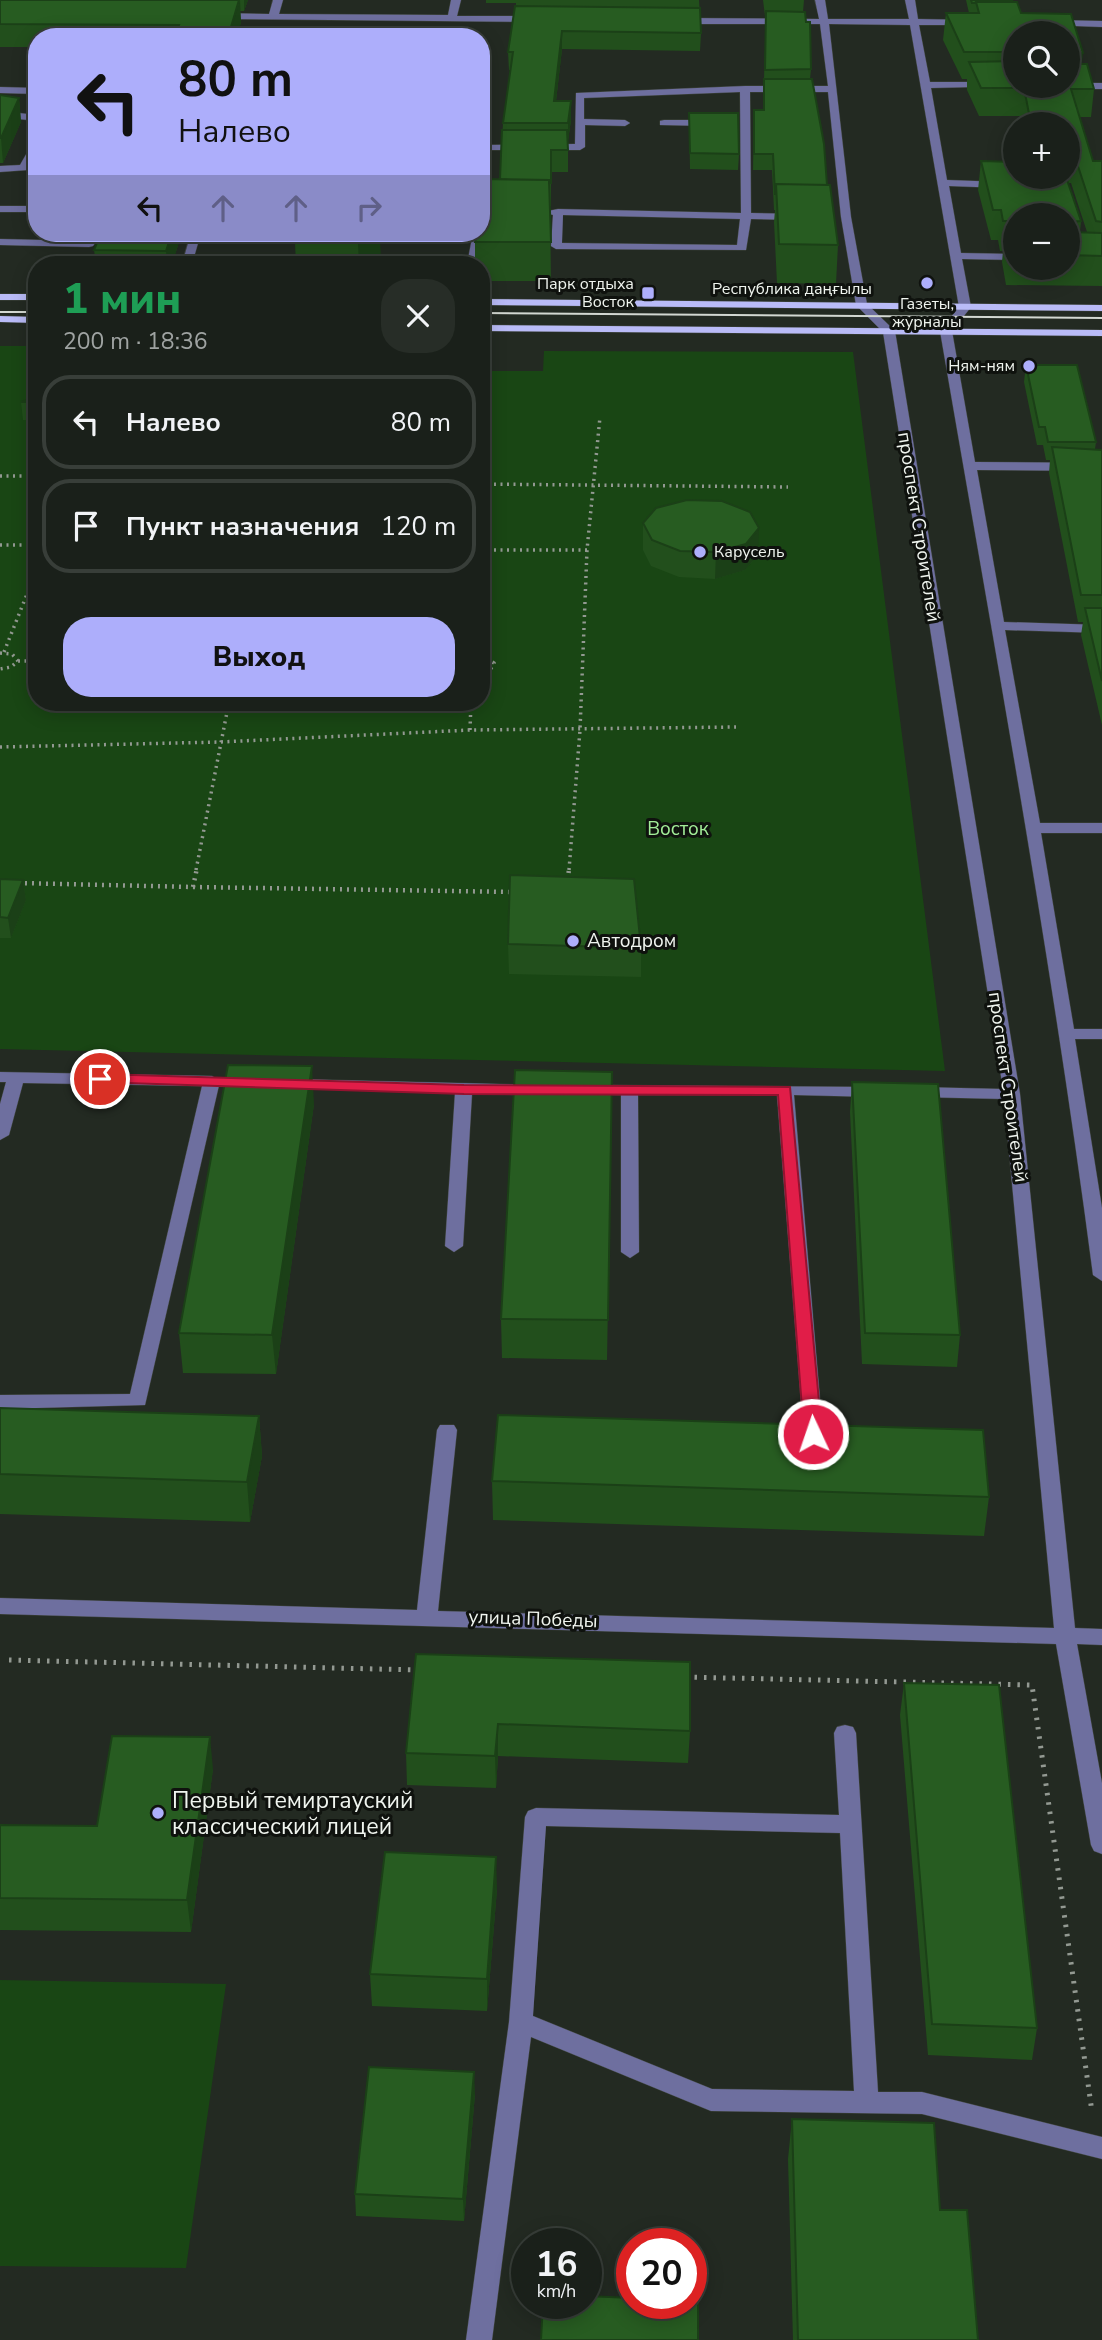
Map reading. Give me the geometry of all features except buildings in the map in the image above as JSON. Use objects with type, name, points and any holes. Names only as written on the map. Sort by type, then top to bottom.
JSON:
[{"type":"main road","points":[[0,297],[28,297]]},
{"type":"main road","name":"Республика даңғылы","points":[[490,302],[1102,308]]},
{"type":"main road","points":[[0,320],[28,320]]},
{"type":"main road","points":[[490,328],[1102,333]]},
{"type":"street","points":[[273,17],[278,0]]},
{"type":"street","points":[[452,19],[456,0]]},
{"type":"street","points":[[820,0],[833,89],[846,217],[862,305],[888,331]]},
{"type":"street","points":[[910,0],[965,307],[946,331],[999,626],[1066,1034],[1095,1170],[1102,1275]]},
{"type":"street","points":[[204,16],[548,20]]},
{"type":"street","points":[[672,21],[982,23]]},
{"type":"street","points":[[1080,24],[1102,24]]},
{"type":"street","points":[[926,85],[1003,85]]},
{"type":"street","points":[[1080,86],[1102,86]]},
{"type":"street","points":[[558,212],[556,247],[742,248],[746,216],[745,89]]},
{"type":"street","points":[[490,147],[580,147],[579,95],[833,89]]},
{"type":"street","points":[[0,90],[28,90]]},
{"type":"street","points":[[0,114],[28,117]]},
{"type":"street","points":[[579,122],[625,123]]},
{"type":"street","points":[[664,123],[718,123]]},
{"type":"street","points":[[732,123],[745,123]]},
{"type":"street","points":[[24,167],[28,160]]},
{"type":"street","points":[[0,169],[28,168]]},
{"type":"street","points":[[943,183],[1003,185]]},
{"type":"street","points":[[0,209],[28,209]]},
{"type":"street","points":[[490,209],[495,211]]},
{"type":"street","points":[[532,212],[808,217]]},
{"type":"street","points":[[833,217],[846,217]]},
{"type":"street","points":[[0,242],[90,242]]},
{"type":"street","points":[[956,256],[1003,257]]},
{"type":"street","name":"проспект Строителей","points":[[888,331],[1012,1094],[1065,1635],[1102,1845]]},
{"type":"street","points":[[971,466],[1102,467]]},
{"type":"street","points":[[999,626],[1102,629]]},
{"type":"street","points":[[1033,828],[1102,828]]},
{"type":"street","points":[[1066,1034],[1102,1034]]},
{"type":"street","points":[[0,1135],[8,1077],[219,1081],[138,1400],[0,1402]]},
{"type":"street","points":[[278,1083],[464,1090],[785,1090],[1012,1094]]},
{"type":"street","points":[[454,1245],[464,1090]]},
{"type":"street","points":[[629,1090],[631,1252]]},
{"type":"street","points":[[785,1090],[813,1434],[786,1433]]},
{"type":"street","points":[[427,1616],[447,1430]]},
{"type":"street","name":"улица Победы","points":[[0,1606],[1102,1637]]},
{"type":"street","points":[[845,1733],[866,2102]]},
{"type":"street","points":[[479,2340],[521,2022],[536,1816],[850,1824]]},
{"type":"street","points":[[521,2022],[711,2100],[922,2103],[1099,2148]]},
{"type":"path","points":[[567,893],[580,730],[587,550],[600,417]]},
{"type":"path","points":[[0,476],[28,476]]},
{"type":"path","points":[[490,484],[595,487],[788,486]]},
{"type":"path","points":[[0,545],[28,545]]},
{"type":"path","points":[[490,550],[587,550]]},
{"type":"path","points":[[18,661],[18,657],[2,652],[28,590]]},
{"type":"path","points":[[0,669],[11,667],[18,661],[28,661]]},
{"type":"path","points":[[193,887],[227,711]]},
{"type":"path","points":[[470,730],[471,711]]},
{"type":"path","points":[[0,747],[220,742],[470,730],[736,727]]},
{"type":"path","points":[[14,883],[525,892]]},
{"type":"path","points":[[9,1660],[424,1670]]},
{"type":"path","points":[[673,1676],[1032,1685],[1099,2148]]},
{"type":"green space","name":"Восток","points":[[0,346],[28,346],[28,711],[490,711],[490,371],[543,371],[544,351],[853,352],[945,1071],[0,1049]]},
{"type":"green space","points":[[0,1980],[226,1984],[186,2268],[0,2266]]},
{"type":"tram line","points":[[0,312],[28,312]]},
{"type":"tram line","points":[[490,313],[1102,318]]},
{"type":"place","name":"Газеты, журналы","points":[[927,283]]},
{"type":"place","name":"Парк отдыха Восток","points":[[648,293]]},
{"type":"place","name":"Ням-ням","points":[[1029,366]]},
{"type":"place","name":"Карусель","points":[[700,552]]},
{"type":"place","name":"Автодром","points":[[573,941]]},
{"type":"place","name":"Первый темиртауский классический лицей","points":[[158,1813]]},
{"type":"route","points":[[100,1079],[464,1090],[785,1090],[813,1434]]}]
